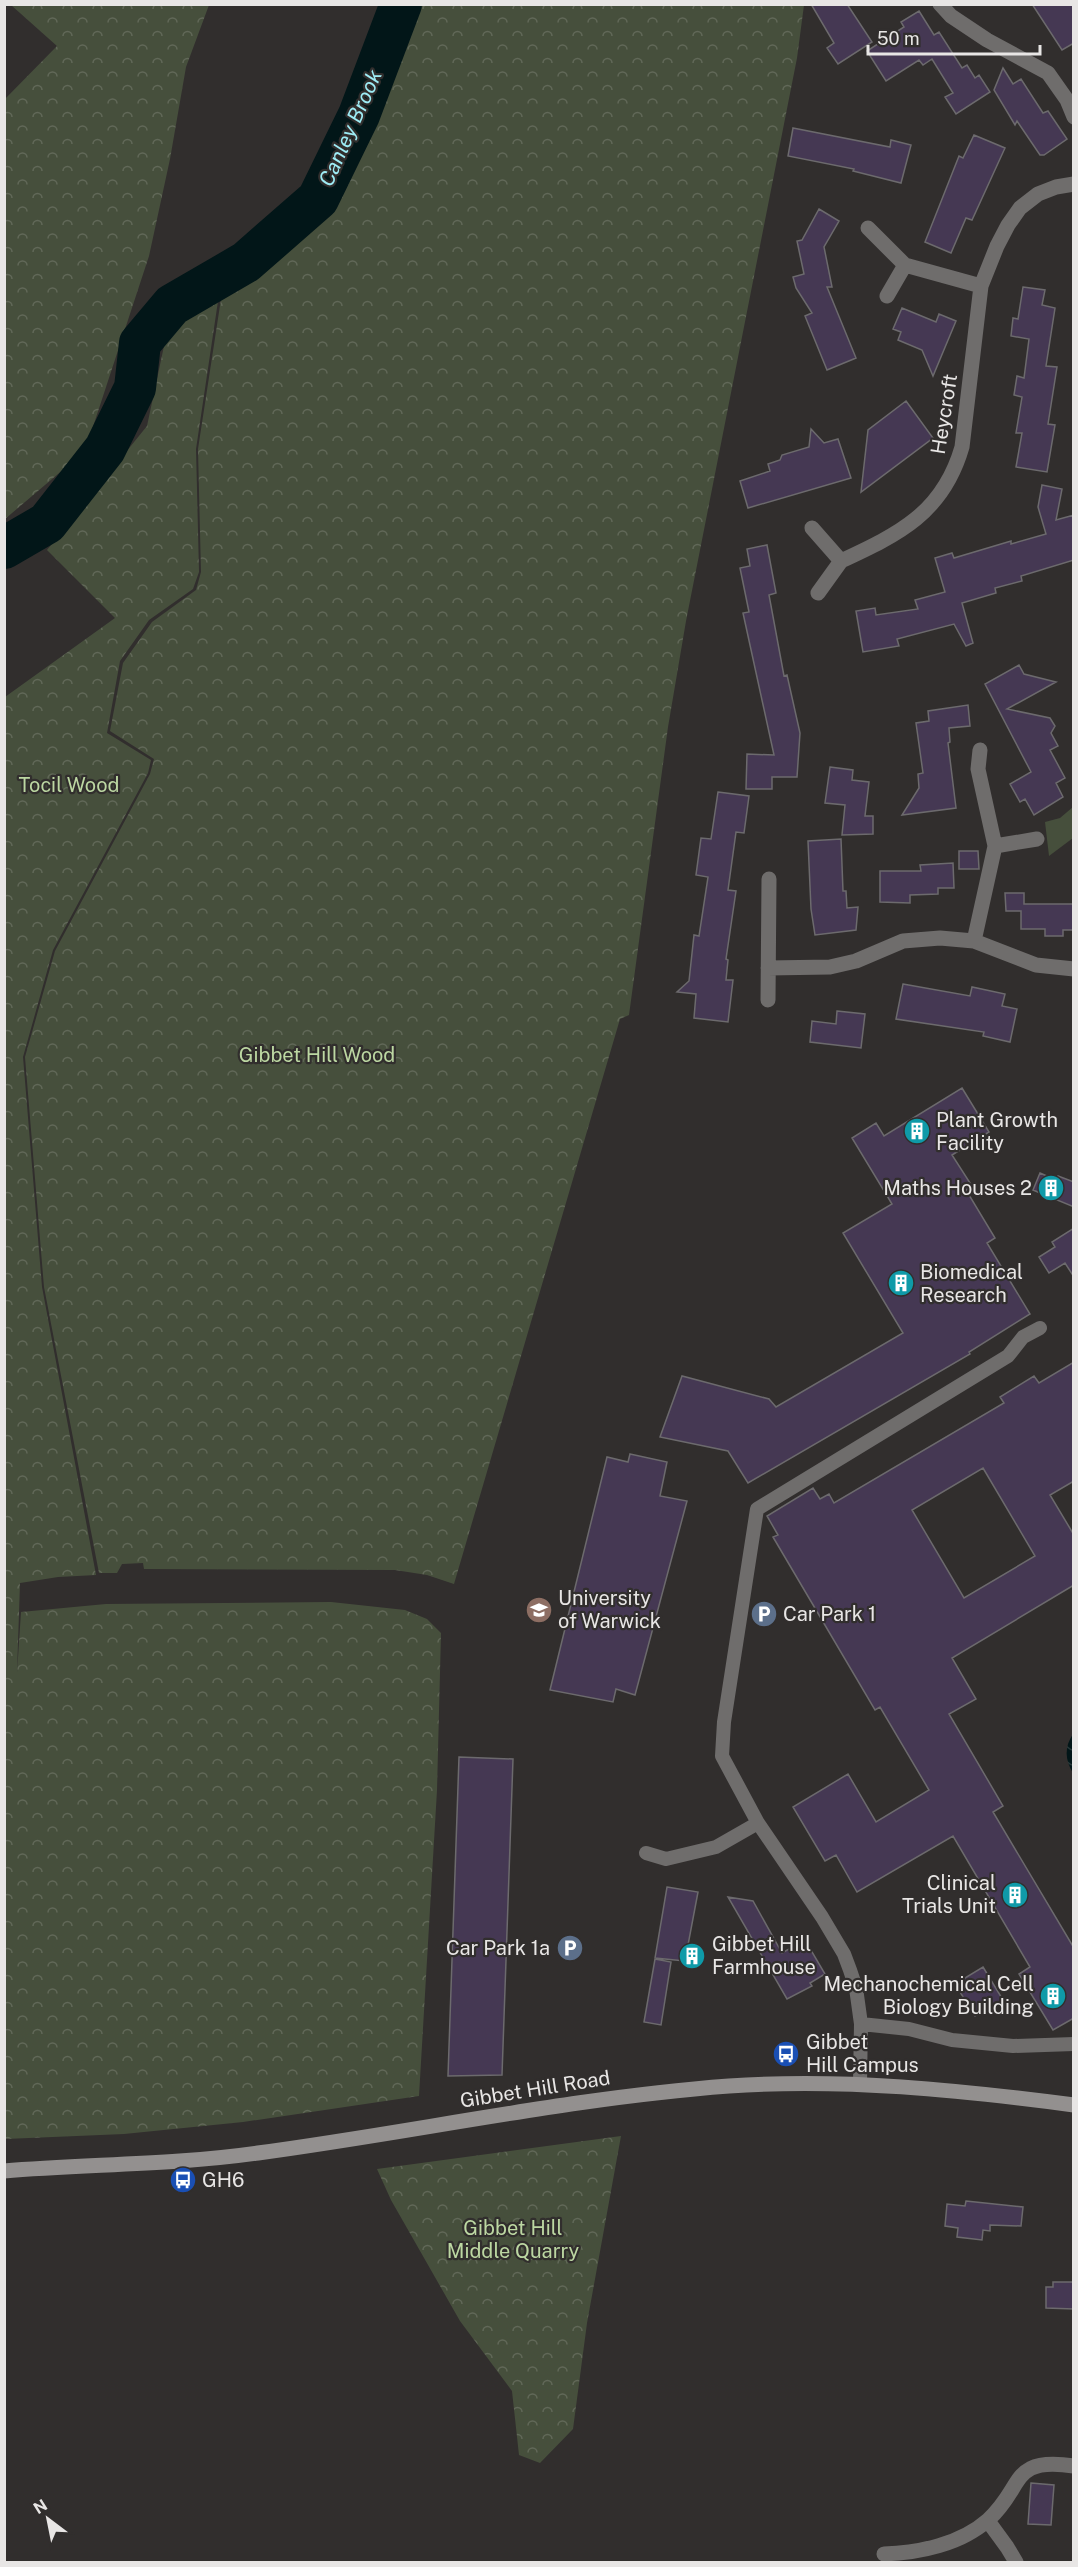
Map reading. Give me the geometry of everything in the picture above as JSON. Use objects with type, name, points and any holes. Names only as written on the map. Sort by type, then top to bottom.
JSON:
[{"type":"street","points":[[940,4],[951,16],[987,40],[1048,73],[1067,100],[1074,117]]},
{"type":"street","name":"Heycroft","points":[[818,593],[841,561],[889,539],[914,523],[937,499],[956,466],[962,447],[981,286],[1008,225],[1020,208],[1038,194],[1056,187],[1074,184]]},
{"type":"street","points":[[868,228],[905,265],[981,286]]},
{"type":"street","points":[[887,296],[905,265]]},
{"type":"street","points":[[812,528],[841,561]]},
{"type":"street","points":[[974,941],[995,846],[978,770],[980,750]]},
{"type":"street","points":[[995,846],[1037,839]]},
{"type":"street","points":[[768,1000],[769,879]]},
{"type":"street","points":[[768,968],[830,967],[856,961],[903,941],[922,938],[974,941],[1036,965],[1074,969]]},
{"type":"street","name":"Gibbet Hill Road","points":[[4,2171],[174,2163],[258,2154],[624,2096],[731,2086],[860,2083],[1008,2096],[1074,2105]]},
{"type":"street","points":[[884,2554],[919,2551],[971,2532],[988,2521],[1001,2506],[1017,2478],[1025,2471],[1038,2465],[1054,2463],[1074,2466]]},
{"type":"street","points":[[988,2521],[1016,2562]]},
{"type":"lane","points":[[860,2083],[861,2024],[856,1988],[844,1954],[822,1917],[758,1823],[722,1756],[724,1722],[757,1509],[1008,1356],[1023,1337],[1040,1328]]},
{"type":"lane","points":[[646,1853],[666,1859],[716,1847],[758,1823]]},
{"type":"lane","points":[[861,2024],[909,2029],[952,2040],[1002,2045],[1074,2044]]},
{"type":"green space","points":[[11,5],[209,5],[186,67],[170,159],[149,256],[85,451],[5,519],[5,99],[57,46]]},
{"type":"green space","name":"Gibbet Hill Wood","points":[[410,5],[804,5],[797,58],[686,621],[668,727],[629,1015],[620,1019],[454,1584],[427,1575],[395,1570],[144,1569],[143,1563],[122,1564],[117,1573],[99,1573],[44,1287],[25,1057],[55,951],[150,774],[154,759],[110,731],[123,663],[152,622],[196,590],[201,572],[198,449],[221,299],[278,255],[330,201],[370,114]]},
{"type":"green space","name":"Tocil Wood","points":[[218,301],[196,449],[199,572],[193,589],[149,620],[120,661],[107,733],[151,760],[148,773],[53,950],[23,1057],[42,1287],[96,1575],[58,1577],[20,1583],[17,1673],[21,1612],[106,1604],[331,1602],[405,1610],[427,1619],[441,1633],[437,1790],[419,2096],[243,2122],[124,2134],[5,2139],[5,697],[115,618],[47,550],[147,426],[167,332]]},
{"type":"green space","points":[[1073,807],[1073,838],[1049,856],[1045,822],[1060,818]]},
{"type":"green space","name":"Gibbet Hill Middle Quarry","points":[[621,2136],[587,2323],[573,2429],[540,2463],[519,2455],[512,2391],[460,2321],[391,2200],[377,2169]]},
{"type":"water","points":[[1073,1734],[1073,1773],[1067,1754],[1068,1744]]},
{"type":"building","points":[[811,4],[847,4],[872,42],[838,64],[827,48],[834,43]]},
{"type":"building","points":[[1032,4],[1074,4],[1074,43],[1062,50]]},
{"type":"building","points":[[919,11],[934,35],[939,32],[962,68],[967,65],[975,78],[979,75],[990,92],[956,114],[945,97],[953,93],[932,59],[923,65],[919,60],[886,81],[867,51],[904,27],[901,22]]},
{"type":"building","points":[[1003,68],[1013,84],[1021,79],[1043,113],[1048,111],[1067,139],[1044,155],[1040,155],[1017,121],[1015,125],[994,90]]},
{"type":"building","points":[[793,128],[890,147],[891,140],[911,145],[901,183],[853,171],[854,169],[788,156]]},
{"type":"building","points":[[974,135],[1005,148],[972,220],[966,218],[951,253],[925,242],[959,156],[963,158]]},
{"type":"building","points":[[819,209],[839,221],[824,247],[832,287],[827,287],[856,358],[827,370],[805,316],[812,313],[796,288],[793,277],[804,274],[797,241],[802,240]]},
{"type":"building","points":[[1023,287],[1045,290],[1042,305],[1055,308],[1046,366],[1057,367],[1048,424],[1055,425],[1047,472],[1016,467],[1022,433],[1016,433],[1022,397],[1014,395],[1017,376],[1024,378],[1029,339],[1011,336],[1013,318],[1018,319]]},
{"type":"building","points":[[902,308],[936,322],[939,314],[956,321],[933,376],[922,350],[898,340],[901,332],[893,329]]},
{"type":"building","points":[[906,401],[933,438],[861,492],[868,430]]},
{"type":"building","points":[[811,429],[824,443],[838,439],[851,478],[748,508],[740,481],[770,471],[768,464],[780,460],[782,455],[809,447]]},
{"type":"building","points":[[1042,485],[1062,489],[1056,520],[1074,515],[1074,560],[1021,576],[1022,581],[995,588],[996,593],[962,603],[973,643],[966,646],[954,624],[897,639],[899,646],[863,652],[856,611],[875,608],[876,615],[918,609],[915,600],[945,592],[935,558],[952,553],[954,558],[1011,541],[1011,544],[1046,534],[1038,507]]},
{"type":"building","points":[[767,545],[776,593],[769,595],[784,676],[787,675],[800,733],[797,777],[772,777],[772,789],[746,789],[747,754],[774,755],[743,613],[749,612],[740,568],[750,566],[747,549]]},
{"type":"building","points":[[1019,665],[1024,674],[1056,682],[1007,709],[1050,718],[1055,726],[1051,733],[1058,746],[1050,750],[1065,778],[1056,783],[1063,797],[1034,815],[1025,799],[1020,802],[1010,784],[1031,772],[985,684]]},
{"type":"building","points":[[968,705],[970,726],[949,728],[950,742],[948,743],[956,808],[902,815],[919,788],[918,774],[923,773],[916,723],[929,721],[928,711]]},
{"type":"building","points":[[830,767],[853,770],[852,780],[869,782],[865,816],[873,816],[873,834],[842,835],[845,805],[825,803]]},
{"type":"building","points":[[718,792],[749,796],[744,833],[736,832],[728,890],[736,891],[726,959],[728,960],[726,980],[733,980],[728,1022],[694,1018],[696,994],[677,992],[689,981],[694,935],[699,936],[708,877],[696,875],[701,838],[711,839]]},
{"type":"building","points":[[841,839],[843,891],[846,891],[847,908],[858,907],[856,930],[815,935],[811,909],[808,841]]},
{"type":"building","points":[[959,851],[978,851],[979,869],[959,869]]},
{"type":"building","points":[[953,863],[954,888],[938,888],[938,894],[910,895],[910,903],[880,902],[880,871],[921,871],[920,865]]},
{"type":"building","points":[[1005,893],[1024,893],[1024,904],[1074,904],[1074,930],[1063,930],[1063,936],[1045,936],[1045,929],[1021,929],[1021,911],[1006,911]]},
{"type":"building","points":[[903,984],[970,996],[972,987],[1005,994],[1002,1006],[1017,1009],[1010,1042],[983,1036],[984,1032],[896,1019]]},
{"type":"building","points":[[837,1011],[865,1014],[861,1048],[810,1042],[812,1021],[836,1024]]},
{"type":"building","name":"Biomedical Research","points":[[962,1088],[989,1132],[952,1155],[972,1186],[966,1190],[995,1238],[987,1243],[1030,1314],[969,1352],[970,1354],[748,1483],[728,1451],[660,1437],[682,1376],[769,1399],[776,1407],[903,1333],[843,1233],[892,1204],[852,1138],[876,1123],[884,1136]]},
{"type":"building","name":"Maths Houses 2","points":[[1040,1173],[1056,1180],[1058,1176],[1074,1182],[1074,1207],[1033,1190]]},
{"type":"building","points":[[1074,1228],[1074,1277],[1065,1263],[1049,1273],[1039,1257],[1055,1247],[1052,1242]]},
{"type":"building","points":[[1074,1362],[1074,1481],[1050,1495],[1074,1535],[1074,1585],[952,1658],[976,1699],[949,1714],[1003,1806],[993,1812],[1074,1948],[1074,2018],[1053,2030],[1019,1974],[1030,1967],[953,1836],[857,1892],[836,1855],[825,1861],[793,1807],[848,1774],[876,1822],[929,1790],[880,1707],[875,1710],[773,1537],[778,1535],[767,1516],[813,1488],[820,1499],[829,1494],[834,1503],[1004,1403],[1000,1397],[1034,1376],[1039,1383]],"holes":[[[983,1468],[1035,1556],[964,1598],[912,1510]]]},
{"type":"building","points":[[630,1454],[667,1462],[660,1496],[687,1501],[635,1695],[616,1689],[613,1702],[550,1690],[607,1457],[628,1462]]},
{"type":"building","points":[[459,1757],[513,1759],[502,2075],[448,2076]]},
{"type":"building","points":[[667,1887],[698,1892],[685,1961],[655,1958]]},
{"type":"building","points":[[728,1897],[753,1901],[782,1953],[805,1940],[825,1974],[810,1983],[812,1986],[787,1999]]},
{"type":"building","points":[[655,1959],[671,1962],[661,2025],[644,2022]]},
{"type":"building","points":[[983,1967],[1003,2000],[975,2016],[955,1984]]},
{"type":"building","points":[[966,2201],[1023,2207],[1021,2226],[990,2225],[990,2231],[983,2230],[982,2240],[957,2237],[958,2228],[945,2226],[947,2204],[965,2206]]},
{"type":"building","points":[[1053,2282],[1074,2282],[1074,2309],[1046,2308],[1046,2287],[1053,2287]]},
{"type":"building","points":[[1031,2483],[1054,2485],[1051,2525],[1028,2524]]},
{"type":"waterway","name":"Canley Brook","points":[[4,548],[47,523],[105,449],[135,388],[140,343],[172,305],[246,262],[318,199],[359,115],[401,4]]},
{"type":"place","name":"Plant Growth Facility","points":[[917,1131]]},
{"type":"place","name":"Maths Houses 2","points":[[1051,1188]]},
{"type":"place","name":"Biomedical Research","points":[[901,1283]]},
{"type":"place","name":"University of Warwick","points":[[539,1610]]},
{"type":"place","name":"Car Park 1","points":[[764,1614]]},
{"type":"place","name":"Clinical Trials Unit","points":[[1015,1895]]},
{"type":"place","name":"Car Park 1a","points":[[570,1948]]},
{"type":"place","name":"Gibbet Hill Farmhouse","points":[[692,1956]]},
{"type":"place","name":"Mechanochemical Cell Biology Building","points":[[1053,1996]]},
{"type":"place","name":"Gibbet Hill Campus","points":[[786,2054]]},
{"type":"place","name":"GH6","points":[[183,2180]]}]
